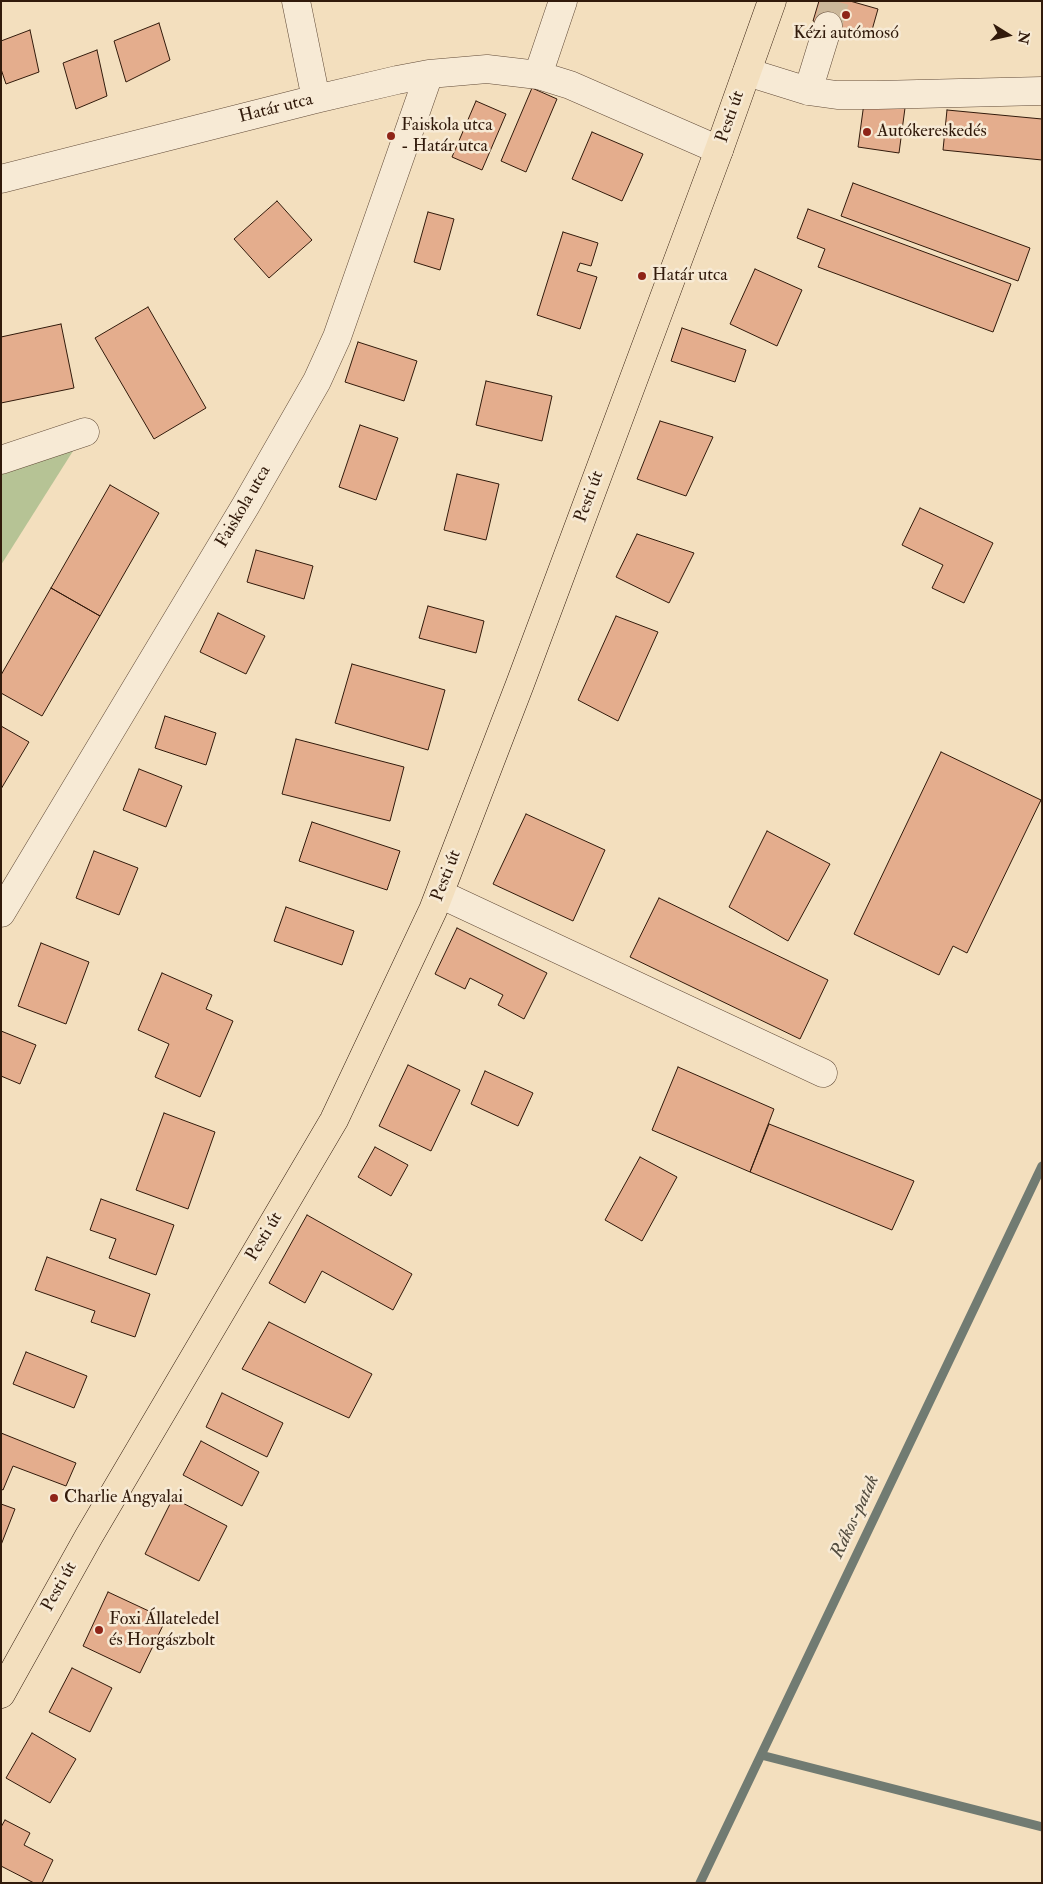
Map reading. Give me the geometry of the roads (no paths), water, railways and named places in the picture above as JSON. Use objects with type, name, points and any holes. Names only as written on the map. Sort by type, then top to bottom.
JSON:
[{"type":"main road","name":"Pesti út","points":[[1,1694],[88,1536],[334,1120],[440,894],[720,150],[772,1]]},
{"type":"street","points":[[296,1],[316,99]]},
{"type":"street","points":[[538,75],[564,1]]},
{"type":"street","points":[[808,91],[828,26]]},
{"type":"street","name":"Határ utca","points":[[1,179],[316,99],[429,74],[487,68],[538,75],[570,86],[720,150]]},
{"type":"street","points":[[746,72],[808,91],[837,95],[1042,91]]},
{"type":"street","name":"Faiskola utca","points":[[2,909],[246,505],[316,381],[337,337],[429,74]]},
{"type":"street","points":[[1,460],[85,432]]},
{"type":"street","points":[[440,894],[824,1073]]},
{"type":"waterway","name":"Rákos-patak","points":[[700,1883],[1042,1166]]},
{"type":"waterway","points":[[761,1755],[1042,1827]]},
{"type":"tunnel","points":[[828,26],[835,1]]},
{"type":"place","name":"Kézi autómosó","points":[[846,15]]},
{"type":"place","name":"Autókereskedés","points":[[867,132]]},
{"type":"place","name":"Faiskola utca - Határ utca","points":[[391,136]]},
{"type":"place","name":"Határ utca","points":[[642,276]]},
{"type":"place","name":"Charlie Angyalai","points":[[54,1498]]},
{"type":"place","name":"Foxi Állateledel és Horgászbolt","points":[[99,1630]]}]
